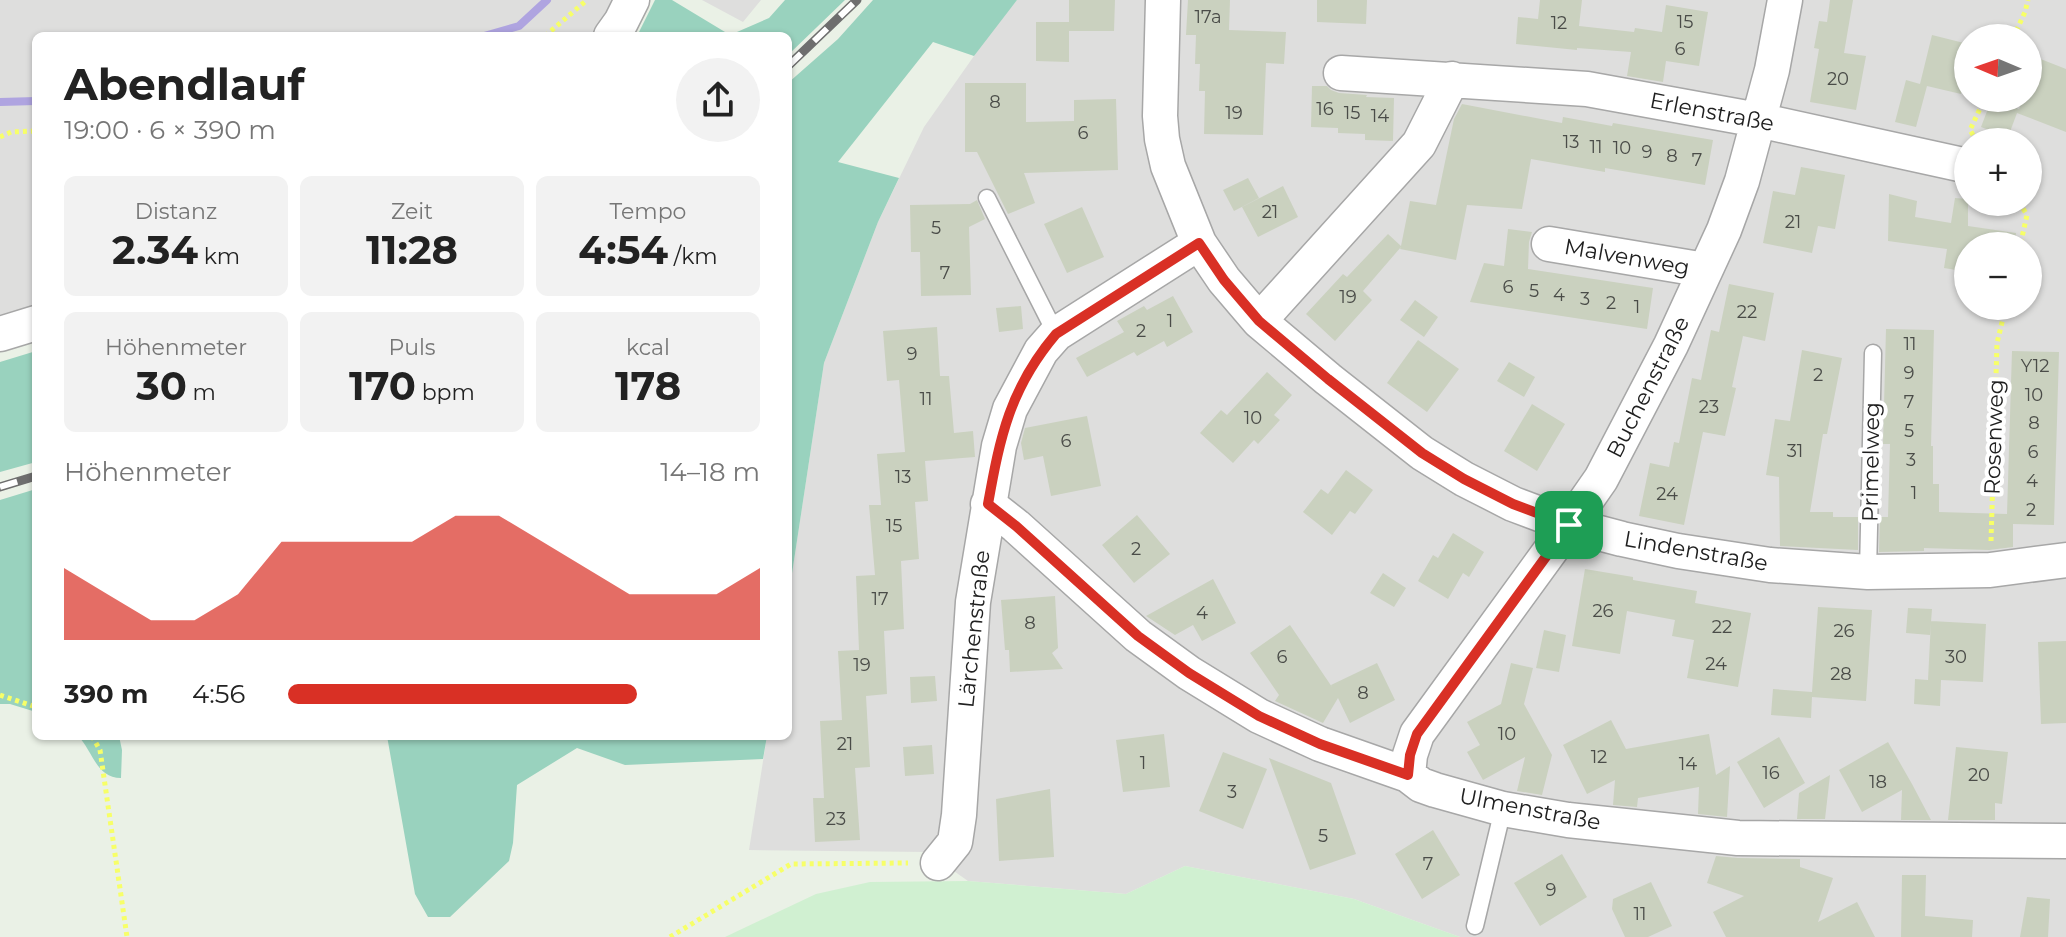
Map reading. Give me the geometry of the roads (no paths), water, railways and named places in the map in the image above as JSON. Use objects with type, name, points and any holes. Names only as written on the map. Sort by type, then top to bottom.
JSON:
[{"type":"street","points":[[614,32],[632,0]]},
{"type":"street","name":"Lindenstraße","points":[[1163,0],[1162,139],[1168,166],[1199,243],[1224,280],[1259,321],[1422,453],[1513,504],[1569,525],[1678,551],[1770,565],[1868,572],[1990,570],[2066,560]]},
{"type":"street","name":"Buchenstraße","points":[[1408,775],[1417,734],[1601,479],[1671,345],[1724,230],[1742,181],[1772,70],[1785,0]]},
{"type":"street","name":"Erlenstraße","points":[[1341,73],[1587,89],[1758,120],[1954,163]]},
{"type":"street","points":[[1259,321],[1419,144],[1452,79]]},
{"type":"street","name":"Lärchenstraße","points":[[938,863],[955,842],[973,602],[999,446],[1010,409],[1041,351],[1056,334],[1199,243]]},
{"type":"street","name":"Malvenweg","points":[[1549,244],[1705,270]]},
{"type":"street","points":[[0,334],[32,324]]},
{"type":"street","name":"Ulmenstraße","points":[[988,504],[1138,636],[1189,673],[1259,716],[1320,744],[1408,775],[1421,785],[1435,790],[1503,809],[1568,820],[1738,838],[2066,841]]},
{"type":"lane","points":[[987,198],[1056,334]]},
{"type":"lane","name":"Primelweg","points":[[1868,572],[1873,353]]},
{"type":"lane","points":[[1475,926],[1503,809]]},
{"type":"waterway","points":[[498,32],[519,26],[547,0]]},
{"type":"waterway","points":[[0,102],[32,101]]},
{"type":"railway","points":[[792,62],[857,0]]},
{"type":"railway","points":[[0,487],[32,477]]}]
